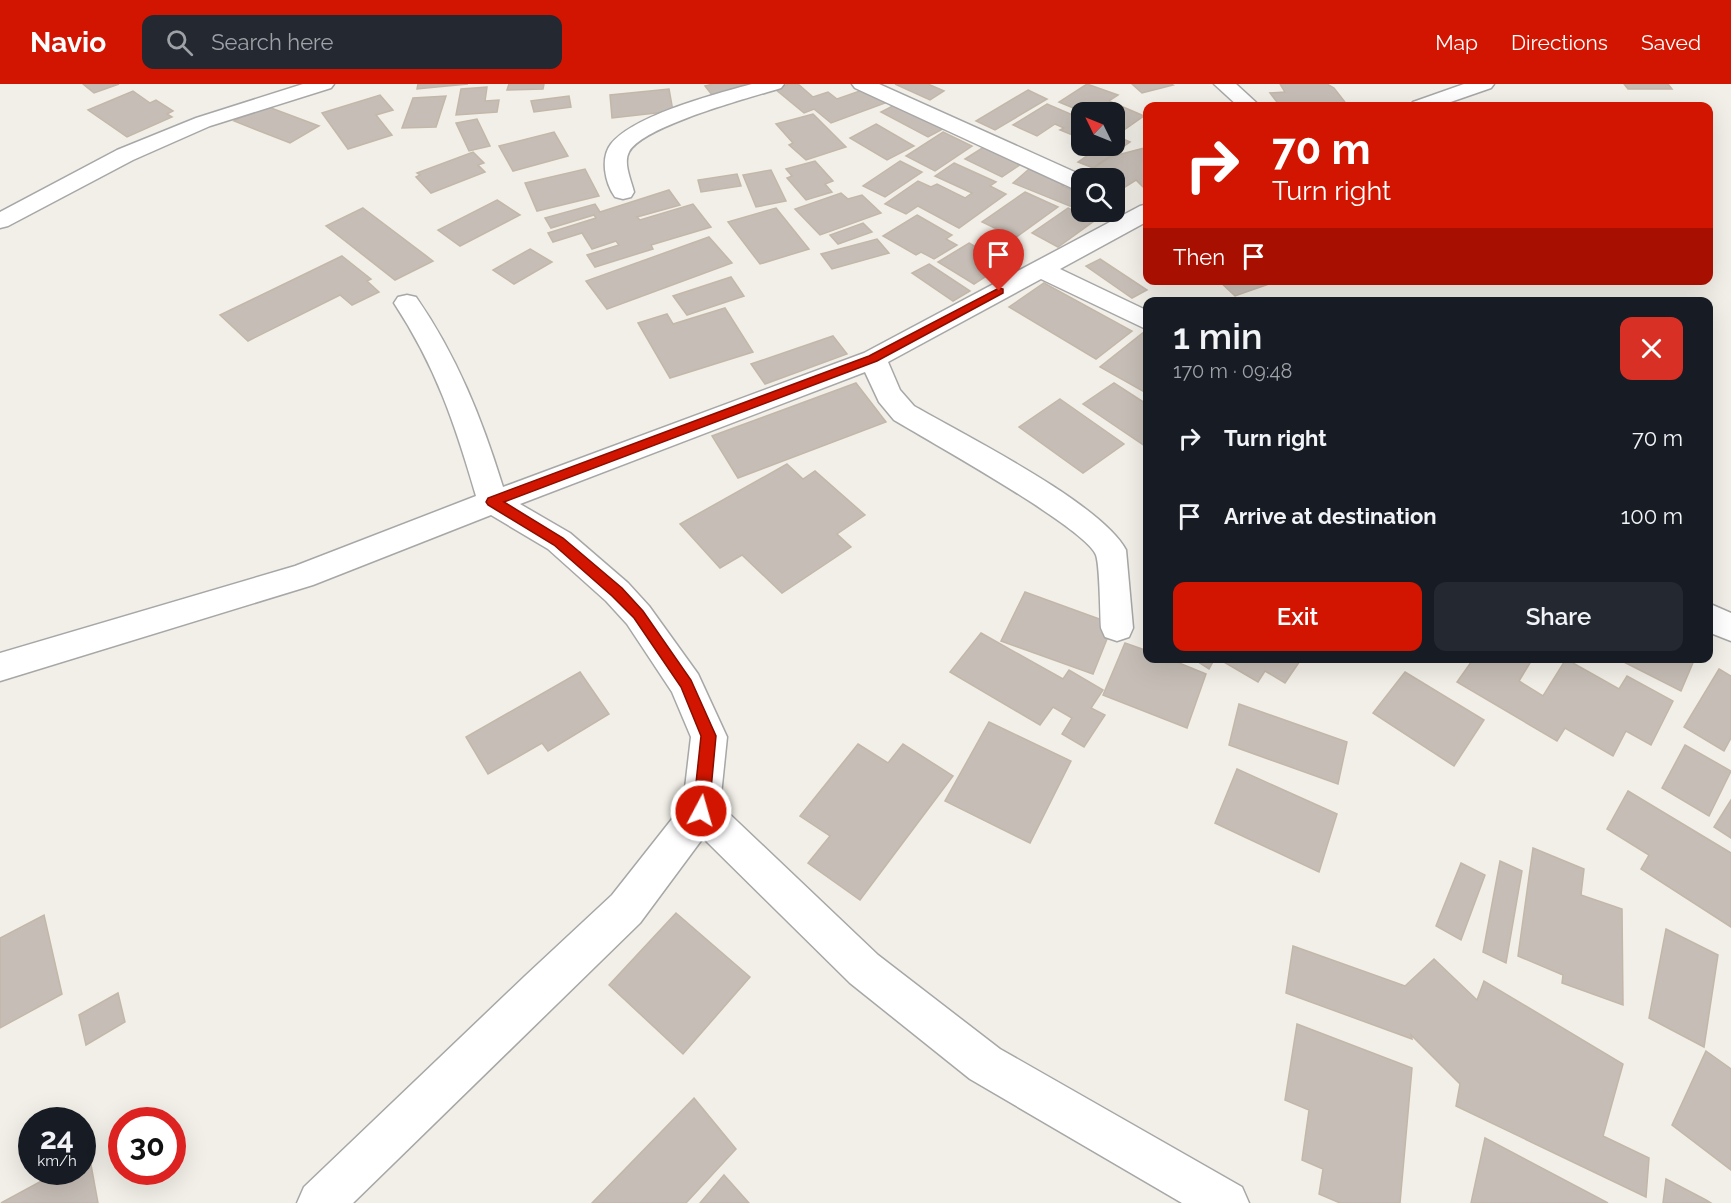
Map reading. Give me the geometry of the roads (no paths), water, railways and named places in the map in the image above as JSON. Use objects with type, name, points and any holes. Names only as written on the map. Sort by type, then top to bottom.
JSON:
[{"type":"street","points":[[0,221],[125,155],[174,134],[257,104],[324,84]]},
{"type":"street","points":[[623,192],[615,164],[620,147],[630,138],[708,103],[774,84]]},
{"type":"street","points":[[862,84],[1071,179]]},
{"type":"street","points":[[1224,84],[1245,102]]},
{"type":"street","points":[[1432,102],[1484,84]]},
{"type":"street","points":[[1125,204],[1143,211]]},
{"type":"street","points":[[0,667],[302,576],[873,359],[1143,213]]},
{"type":"street","points":[[1041,268],[1143,319]]},
{"type":"street","points":[[320,1203],[539,990],[626,909],[701,811],[709,736],[686,684],[639,615],[617,592],[559,541],[493,502],[469,423],[451,380],[435,343],[407,303]]},
{"type":"street","points":[[873,359],[884,389],[892,402],[904,412],[1030,487],[1088,526],[1111,550],[1117,628]]},
{"type":"street","points":[[701,811],[864,969],[984,1064],[1226,1203]]}]
